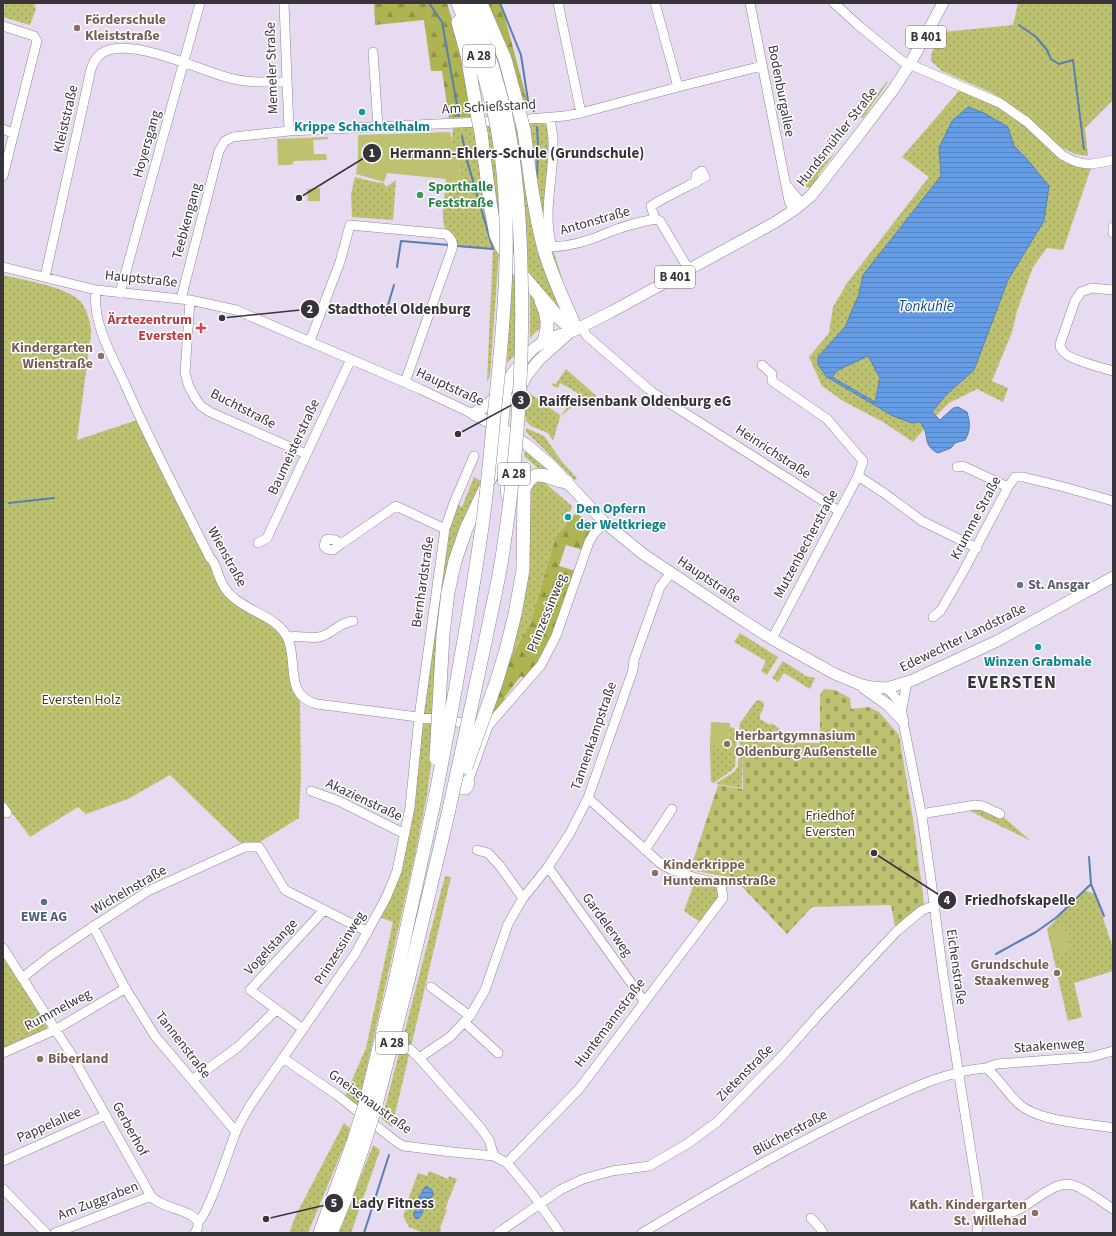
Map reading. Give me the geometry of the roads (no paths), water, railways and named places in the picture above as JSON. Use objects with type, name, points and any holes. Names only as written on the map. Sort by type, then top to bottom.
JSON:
[{"type":"highway","points":[[454,3],[467,55],[481,133],[486,178],[496,236],[509,259],[563,321],[578,331]]},
{"type":"highway","name":"A 28","points":[[331,1233],[343,1205],[358,1145],[404,996],[435,870],[466,734],[504,547],[516,447],[521,378],[522,303],[516,189],[510,132],[499,111],[458,3]]},
{"type":"highway","name":"A 28","points":[[371,1103],[384,1030],[421,865],[447,732],[481,534],[503,340],[506,294],[507,219],[505,188],[497,128],[499,111],[492,65],[469,3]]},
{"type":"highway","points":[[481,3],[505,59],[520,111],[534,198],[544,248],[557,287],[578,331]]},
{"type":"highway","points":[[536,290],[548,322],[548,329],[544,341]]},
{"type":"highway","points":[[435,798],[442,634],[448,592],[455,560],[466,529],[487,487],[506,431]]},
{"type":"highway","points":[[506,431],[507,492],[524,541]]},
{"type":"highway","points":[[444,831],[456,803],[472,748],[496,683],[506,650],[520,586],[524,558],[524,489],[533,476],[545,475],[560,482],[568,482]]},
{"type":"highway","name":"A 28","points":[[320,1233],[358,1145]]},
{"type":"main road","name":"Hundsmühler Straße","points":[[506,431],[517,397],[527,375],[546,352],[561,341],[611,312],[774,223],[798,207],[813,192],[893,90],[910,64],[943,3]]},
{"type":"main road","name":"Hundsmühler Straße","points":[[473,414],[487,406],[524,358],[544,341],[558,334],[578,331]]},
{"type":"main road","name":"Hundsmühler Straße","points":[[506,431],[506,392],[511,376]]},
{"type":"main road","name":"Hauptstraße","points":[[473,414],[506,431],[536,452],[568,482],[604,522],[638,550],[671,573],[772,639],[835,674],[859,684],[887,688]]},
{"type":"main road","name":"Edewechter Landstraße","points":[[887,688],[907,682],[997,641],[1113,577]]},
{"type":"main road","points":[[859,684],[893,709],[903,721]]},
{"type":"main road","points":[[885,703],[887,688]]},
{"type":"street","name":"Hoyersgang","points":[[120,293],[185,62],[200,3]]},
{"type":"street","name":"Memeler Straße","points":[[284,3],[289,131]]},
{"type":"street","points":[[558,3],[581,113]]},
{"type":"street","points":[[655,3],[678,87]]},
{"type":"street","name":"Bodenburgallee","points":[[750,3],[786,184],[798,207]]},
{"type":"street","points":[[834,3],[902,61],[973,90],[1000,103],[1018,115],[1062,155],[1080,164],[1092,165],[1113,160]]},
{"type":"street","points":[[3,26],[34,36],[37,41],[3,176]]},
{"type":"street","name":"Kleiststraße","points":[[45,278],[90,69],[101,54],[126,49],[146,52],[185,62],[212,73],[239,80],[287,82]]},
{"type":"street","points":[[373,52],[378,127]]},
{"type":"street","name":"Am Schießstand","points":[[219,151],[225,141],[233,137],[289,131],[550,118],[581,113],[762,66]]},
{"type":"street","name":"Antonstraße","points":[[550,118],[553,142],[548,227],[552,247],[568,246],[633,224],[655,219]]},
{"type":"street","points":[[3,129],[14,134]]},
{"type":"street","name":"Teebkengang","points":[[186,299],[219,151]]},
{"type":"street","points":[[689,270],[660,221],[655,219],[651,206],[696,182]]},
{"type":"street","points":[[310,341],[340,262],[350,225],[444,233],[450,237],[453,245],[452,249],[405,382]]},
{"type":"street","points":[[1113,227],[1113,233]]},
{"type":"street","name":"Hauptstraße","points":[[3,267],[96,290],[186,299],[236,310],[405,382],[473,414]]},
{"type":"street","points":[[1113,290],[1092,288],[1081,292],[1075,302],[1060,346],[1068,356],[1113,371]]},
{"type":"street","name":"Wienstraße","points":[[96,290],[96,308],[109,348],[140,419],[212,560],[223,585],[232,596],[277,624],[282,628],[288,637]]},
{"type":"street","name":"Buchtstraße","points":[[186,299],[185,373],[189,387],[196,400],[201,406],[210,412],[306,454]]},
{"type":"street","name":"Heinrichstraße","points":[[578,331],[652,392],[839,511]]},
{"type":"street","name":"Baumeisterstraße","points":[[258,543],[267,538],[351,359]]},
{"type":"street","name":"Mutzenbecherstraße","points":[[762,365],[772,374],[772,381],[827,419],[863,461],[858,476],[772,639]]},
{"type":"street","name":"Bernhardstraße","points":[[419,717],[444,529],[474,456]]},
{"type":"street","points":[[960,467],[1008,487]]},
{"type":"street","points":[[858,476],[884,492],[922,521],[977,548]]},
{"type":"street","name":"Krumme Straße","points":[[933,617],[941,610],[977,548],[1008,487],[1015,477],[1023,477],[1064,487],[1113,501]]},
{"type":"street","points":[[341,544],[396,506],[444,529]]},
{"type":"street","name":"Prinzessinweg","points":[[469,779],[488,726],[546,658],[556,636],[589,542],[604,522]]},
{"type":"street","name":"Tannenkampstraße","points":[[420,1058],[450,1037],[467,1019],[487,987],[508,924],[524,898],[570,833],[588,798],[633,670],[634,660],[660,587],[671,573]]},
{"type":"street","points":[[354,621],[340,624],[325,635],[318,638],[299,636],[288,637],[296,687],[298,693],[306,700],[317,704],[488,726]]},
{"type":"street","name":"Eichenstraße","points":[[907,682],[902,708],[903,721],[921,814],[940,957],[978,1196],[978,1233]]},
{"type":"street","points":[[887,688],[898,700],[902,708]]},
{"type":"street","name":"Prinzessinweg","points":[[195,1233],[198,1227],[198,1222],[203,1217],[215,1189],[236,1132],[251,1104],[344,972],[386,898],[397,872],[410,807],[419,717]]},
{"type":"street","name":"Akazienstraße","points":[[311,791],[340,801],[405,834]]},
{"type":"street","points":[[588,798],[645,850],[672,809]]},
{"type":"street","points":[[921,814],[975,805],[983,806],[1000,814]]},
{"type":"street","name":"Wichelnstraße","points":[[22,978],[50,956],[93,926],[148,891],[245,847],[260,847],[285,890],[324,910]]},
{"type":"street","points":[[477,850],[488,853],[500,866],[524,898]]},
{"type":"street","name":"Huntemannstraße","points":[[507,1163],[579,1089],[723,898],[721,884],[696,878],[667,868],[645,850]]},
{"type":"street","name":"Gardelerweg","points":[[548,866],[644,1001]]},
{"type":"street","name":"Zietenstraße","points":[[498,1233],[560,1190],[583,1179],[612,1171],[650,1166],[687,1144],[717,1122],[777,1062],[821,1012],[898,931],[921,911],[934,905]]},
{"type":"street","points":[[324,910],[368,932]]},
{"type":"street","name":"Vogelstange","points":[[303,1029],[250,990],[324,910]]},
{"type":"street","name":"Tannenstraße","points":[[93,926],[126,988],[155,1036],[236,1132]]},
{"type":"street","name":"Gerberhof","points":[[3,948],[71,1054],[150,1196]]},
{"type":"street","points":[[430,986],[467,1019],[498,1053]]},
{"type":"street","name":"Rummelweg","points":[[3,1053],[55,1030],[126,988]]},
{"type":"street","points":[[192,1080],[238,1047],[276,1010]]},
{"type":"street","points":[[410,1049],[420,1058],[480,1127],[489,1140],[494,1156],[507,1163],[520,1177],[560,1233]]},
{"type":"street","name":"Staakenweg","points":[[958,1072],[986,1068],[997,1064],[1091,1057],[1113,1051]]},
{"type":"street","name":"Gneisenaustraße","points":[[283,1058],[337,1095],[398,1143],[404,1146],[445,1152],[494,1156]]},
{"type":"street","points":[[986,1068],[994,1074],[1017,1103],[1037,1115],[1113,1128]]},
{"type":"street","name":"Blücherstraße","points":[[642,1233],[739,1176],[822,1130],[916,1086],[958,1072]]},
{"type":"street","name":"Pappelallee","points":[[3,1161],[106,1115]]},
{"type":"street","points":[[979,1213],[1002,1214],[1012,1212],[1032,1202],[1051,1188],[1062,1184],[1073,1185],[1080,1188],[1113,1209]]},
{"type":"street","points":[[3,1188],[46,1233]]},
{"type":"street","points":[[150,1196],[156,1201],[192,1216],[198,1222]]},
{"type":"street","name":"Am Zuggraben","points":[[55,1233],[150,1196]]},
{"type":"street","points":[[811,1218],[823,1233]]},
{"type":"water","name":"Tonkuhle","points":[[968,107],[984,113],[1008,127],[1014,146],[1027,159],[1049,186],[1044,221],[1008,280],[974,370],[946,395],[932,412],[940,420],[953,408],[958,407],[967,412],[969,420],[969,430],[965,440],[955,443],[951,448],[938,453],[930,447],[925,431],[920,422],[912,423],[893,416],[827,377],[818,365],[818,357],[845,327],[859,294],[863,275],[941,176],[939,148],[952,121]],"holes":[[[868,356],[880,378],[875,402],[832,377],[838,370]]]},
{"type":"water","points":[[425,1187],[432,1190],[433,1195],[431,1198],[424,1199],[423,1212],[419,1218],[416,1219],[414,1212],[418,1208],[418,1199]]},
{"type":"waterway","points":[[429,3],[442,22],[459,116]]},
{"type":"waterway","points":[[500,3],[521,55],[529,107],[534,111]]},
{"type":"waterway","points":[[1019,25],[1036,37],[1047,50],[1051,59],[1059,64],[1073,60],[1084,149]]},
{"type":"waterway","points":[[537,127],[537,177]]},
{"type":"waterway","points":[[457,246],[493,249],[468,164],[462,136]]},
{"type":"waterway","points":[[397,267],[401,241],[449,245]]},
{"type":"waterway","points":[[385,315],[394,285]]},
{"type":"waterway","points":[[9,503],[54,498]]},
{"type":"waterway","points":[[1089,857],[1091,884],[1104,916]]},
{"type":"waterway","points":[[996,954],[1036,932],[1057,917],[1091,884]]},
{"type":"waterway","points":[[364,1233],[389,1155]]},
{"type":"place","name":"Förderschule Kleiststraße","points":[[77,28]]},
{"type":"place","name":"Krippe Schachtelhalm","points":[[362,112]]},
{"type":"place","name":"Sporthalle Feststraße","points":[[420,195]]},
{"type":"place","name":"Hermann-Ehlers-Schule (Grundschule)","points":[[299,198]]},
{"type":"place","name":"Stadthotel Oldenburg","points":[[222,318]]},
{"type":"place","name":"Ärztezentrum Eversten","points":[[201,328]]},
{"type":"place","name":"Kindergarten Wienstraße","points":[[101,356]]},
{"type":"place","name":"Raiffeisenbank Oldenburg eG","points":[[458,434]]},
{"type":"place","name":"Den Opfern der Weltkriege","points":[[568,517]]},
{"type":"place","name":"St. Ansgar","points":[[1020,585]]},
{"type":"place","name":"Winzen Grabmale","points":[[1038,647]]},
{"type":"place","name":"Herbartgymnasium Oldenburg Außenstelle","points":[[727,744]]},
{"type":"place","name":"Friedhofskapelle","points":[[874,853]]},
{"type":"place","name":"Kinderkrippe Huntemannstraße","points":[[655,873]]},
{"type":"place","name":"EWE AG","points":[[44,902]]},
{"type":"place","name":"Grundschule Staakenweg","points":[[1057,973]]},
{"type":"place","name":"Biberland","points":[[40,1059]]},
{"type":"place","name":"Kath. Kindergarten St. Willehad","points":[[1035,1213]]},
{"type":"place","name":"Lady Fitness","points":[[266,1219]]},
{"type":"district","name":"EVERSTEN","points":[[1012,682]]},
{"type":"park label","name":"Eversten Holz","points":[[81,700]]},
{"type":"park label","name":"Friedhof Eversten","points":[[830,824]]}]
